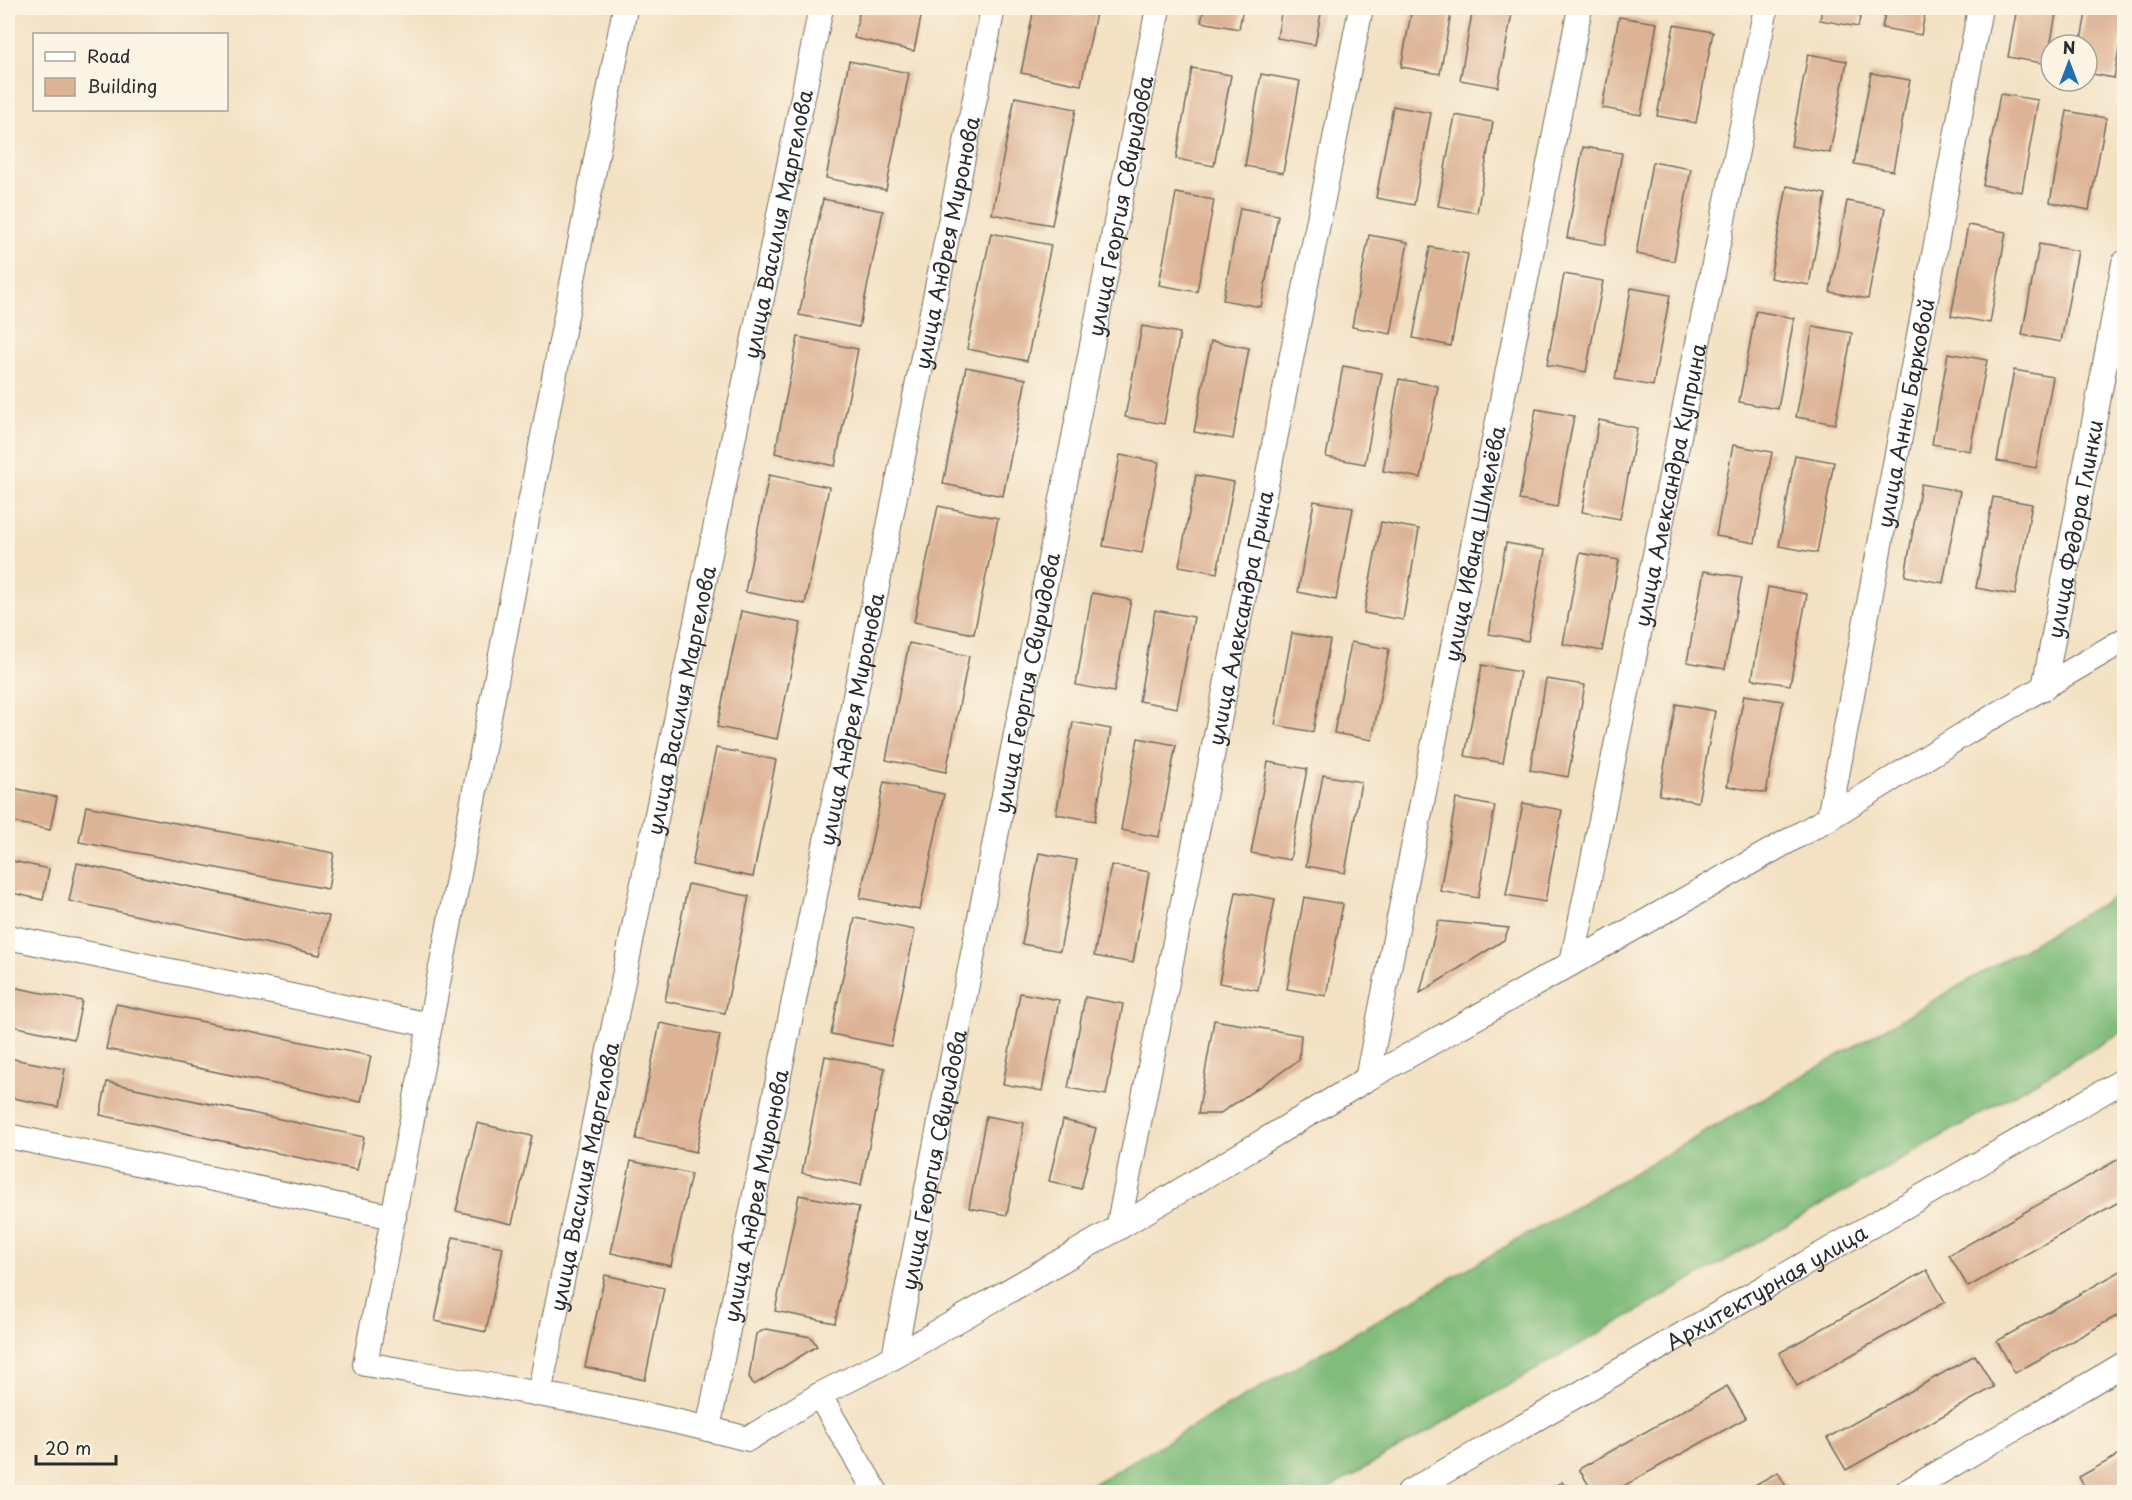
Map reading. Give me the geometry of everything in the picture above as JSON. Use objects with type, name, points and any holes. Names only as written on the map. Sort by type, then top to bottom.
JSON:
[{"type":"street","points":[[625,8],[365,1364],[539,1394],[748,1439],[819,1395],[894,1357],[1119,1227],[1366,1079],[1829,818],[2124,640]]},
{"type":"street","name":"улица Василия Маргелова","points":[[539,1394],[821,8]]},
{"type":"street","name":"улица Андрея Миронова","points":[[708,1429],[993,8]]},
{"type":"street","name":"улица Георгия Свиридова","points":[[894,1357],[1158,8]]},
{"type":"street","name":"улица Александра Грина","points":[[1119,1227],[1361,8]]},
{"type":"street","name":"улица Ивана Шмелёва","points":[[1366,1079],[1580,8]]},
{"type":"street","name":"улица Александра Куприна","points":[[1572,963],[1766,8]]},
{"type":"street","name":"улица Анны Барковой","points":[[1829,818],[1980,8]]},
{"type":"street","name":"улица Федора Глинки","points":[[2044,688],[2124,264]]},
{"type":"street","points":[[8,937],[430,1025]]},
{"type":"street","name":"Архитектурная улица","points":[[1410,1492],[2124,1080]]},
{"type":"street","points":[[8,1136],[394,1217]]},
{"type":"street","points":[[1906,1492],[2124,1365]]},
{"type":"street","points":[[819,1395],[876,1492]]},
{"type":"green space","points":[[2124,891],[2124,1031],[1323,1492],[1079,1492]]},
{"type":"building","points":[[860,8],[923,8],[914,51],[854,38]]},
{"type":"building","points":[[1034,8],[1097,8],[1081,85],[1021,73]]},
{"type":"building","points":[[1204,8],[1243,8],[1239,29],[1201,22]]},
{"type":"building","points":[[1282,8],[1322,8],[1315,45],[1277,38]]},
{"type":"building","points":[[1412,8],[1452,8],[1440,74],[1401,67]]},
{"type":"building","points":[[1473,8],[1513,8],[1498,87],[1460,80]]},
{"type":"building","points":[[1822,8],[1862,8],[1858,27],[1820,20]]},
{"type":"building","points":[[1886,8],[1926,8],[1921,35],[1882,28]]},
{"type":"building","points":[[2017,8],[2057,8],[2053,33],[2039,33],[2039,63],[2008,57]]},
{"type":"building","points":[[2087,8],[2124,8],[2114,78],[2099,75],[2099,33],[2082,33]]},
{"type":"building","points":[[1619,17],[1657,23],[1641,115],[1602,108]]},
{"type":"building","points":[[1674,25],[1713,32],[1696,123],[1657,116]]},
{"type":"building","points":[[1808,54],[1847,61],[1830,153],[1791,146]]},
{"type":"building","points":[[849,61],[909,73],[886,190],[826,178]]},
{"type":"building","points":[[1192,68],[1231,75],[1214,166],[1176,159]]},
{"type":"building","points":[[1871,73],[1910,80],[1893,171],[1854,164]]},
{"type":"building","points":[[1261,74],[1300,81],[1283,173],[1245,166]]},
{"type":"building","points":[[2000,94],[2038,100],[2022,192],[1983,185]]},
{"type":"building","points":[[1015,97],[1076,109],[1052,225],[992,214]]},
{"type":"building","points":[[1393,106],[1431,113],[1414,205],[1376,198]]},
{"type":"building","points":[[2067,111],[2106,118],[2089,210],[2050,202]]},
{"type":"building","points":[[1455,115],[1493,122],[1477,213],[1438,206]]},
{"type":"building","points":[[1583,147],[1622,153],[1605,245],[1567,238]]},
{"type":"building","points":[[1652,162],[1691,169],[1674,261],[1636,254]]},
{"type":"building","points":[[1787,186],[1826,194],[1809,285],[1770,278]]},
{"type":"building","points":[[1176,193],[1214,200],[1197,292],[1159,285]]},
{"type":"building","points":[[823,199],[883,211],[859,327],[799,315]]},
{"type":"building","points":[[1847,201],[1885,208],[1868,299],[1830,292]]},
{"type":"building","points":[[1240,208],[1278,215],[1261,307],[1223,300]]},
{"type":"building","points":[[1968,225],[2006,232],[1990,323],[1951,316]]},
{"type":"building","points":[[991,233],[1051,245],[1027,361],[967,349]]},
{"type":"building","points":[[1369,235],[1408,242],[1391,334],[1352,327]]},
{"type":"building","points":[[2039,244],[2078,251],[2061,342],[2022,335]]},
{"type":"building","points":[[1430,247],[1468,254],[1451,346],[1413,338]]},
{"type":"building","points":[[1564,274],[1603,281],[1586,372],[1547,365]]},
{"type":"building","points":[[1631,288],[1670,295],[1653,386],[1615,379]]},
{"type":"building","points":[[1756,311],[1794,318],[1778,409],[1739,402]]},
{"type":"building","points":[[1142,326],[1180,333],[1164,424],[1125,417]]},
{"type":"building","points":[[1813,326],[1852,333],[1835,424],[1796,417]]},
{"type":"building","points":[[798,337],[858,349],[835,466],[775,453]]},
{"type":"building","points":[[1211,341],[1249,348],[1233,439],[1194,432]]},
{"type":"building","points":[[1948,353],[1987,360],[1970,451],[1932,444]]},
{"type":"building","points":[[1343,366],[1382,373],[1365,464],[1326,457]]},
{"type":"building","points":[[966,367],[1026,379],[1003,496],[943,484]]},
{"type":"building","points":[[2014,370],[2053,377],[2036,468],[1997,461]]},
{"type":"building","points":[[1399,379],[1438,386],[1421,478],[1383,471]]},
{"type":"building","points":[[1536,409],[1574,416],[1557,507],[1519,500]]},
{"type":"building","points":[[1599,420],[1637,428],[1620,519],[1582,512]]},
{"type":"building","points":[[1733,445],[1772,452],[1755,543],[1716,536]]},
{"type":"building","points":[[1120,455],[1159,462],[1142,553],[1103,546]]},
{"type":"building","points":[[1795,455],[1834,462],[1817,553],[1779,546]]},
{"type":"building","points":[[769,475],[829,487],[805,604],[745,592]]},
{"type":"building","points":[[1196,475],[1234,482],[1217,573],[1179,566]]},
{"type":"building","points":[[1921,484],[1960,491],[1943,583],[1905,576]]},
{"type":"building","points":[[1993,497],[2032,504],[2015,595],[1976,588]]},
{"type":"building","points":[[1314,501],[1353,508],[1336,600],[1298,592]]},
{"type":"building","points":[[938,506],[998,518],[974,634],[914,622]]},
{"type":"building","points":[[1381,522],[1419,529],[1403,620],[1364,613]]},
{"type":"building","points":[[1506,543],[1545,550],[1528,641],[1489,634]]},
{"type":"building","points":[[1580,553],[1619,560],[1602,651],[1563,644]]},
{"type":"building","points":[[1704,571],[1742,577],[1725,669],[1687,662]]},
{"type":"building","points":[[1768,587],[1807,594],[1790,685],[1752,679]]},
{"type":"building","points":[[1092,593],[1131,600],[1114,692],[1076,685]]},
{"type":"building","points":[[1155,610],[1194,617],[1177,708],[1139,701]]},
{"type":"building","points":[[741,611],[801,623],[777,739],[717,727]]},
{"type":"building","points":[[1292,633],[1330,640],[1313,732],[1275,725]]},
{"type":"building","points":[[1351,642],[1389,649],[1372,740],[1334,733]]},
{"type":"building","points":[[909,643],[969,656],[946,772],[886,760]]},
{"type":"building","points":[[1482,665],[1520,672],[1503,763],[1465,756]]},
{"type":"building","points":[[1546,679],[1585,685],[1568,777],[1530,770]]},
{"type":"building","points":[[1744,695],[1783,701],[1766,793],[1727,786]]},
{"type":"building","points":[[1676,704],[1715,711],[1698,802],[1659,795]]},
{"type":"building","points":[[1073,722],[1111,729],[1095,821],[1056,814]]},
{"type":"building","points":[[1138,738],[1176,745],[1159,837],[1121,830]]},
{"type":"building","points":[[716,748],[776,760],[753,877],[692,865]]},
{"type":"building","points":[[1268,762],[1307,769],[1290,860],[1251,853]]},
{"type":"building","points":[[1323,775],[1361,782],[1345,873],[1306,866]]},
{"type":"building","points":[[884,782],[944,794],[920,910],[860,898]]},
{"type":"building","points":[[8,787],[57,797],[50,830],[8,821]]},
{"type":"building","points":[[1456,799],[1495,806],[1478,898],[1440,891]]},
{"type":"building","points":[[1523,803],[1562,810],[1545,902],[1506,895]]},
{"type":"building","points":[[86,806],[334,853],[328,889],[79,842]]},
{"type":"building","points":[[1039,853],[1077,860],[1060,951],[1022,944]]},
{"type":"building","points":[[8,860],[49,869],[43,900],[8,892]]},
{"type":"building","points":[[77,863],[329,916],[320,955],[69,901]]},
{"type":"building","points":[[1111,865],[1149,872],[1133,963],[1094,956]]},
{"type":"building","points":[[688,884],[749,896],[725,1013],[665,1001]]},
{"type":"building","points":[[1236,892],[1275,899],[1258,990],[1219,983]]},
{"type":"building","points":[[1304,897],[1343,904],[1326,996],[1287,989]]},
{"type":"building","points":[[855,918],[915,930],[891,1046],[831,1034]]},
{"type":"building","points":[[1438,921],[1509,928],[1504,940],[1420,993]]},
{"type":"building","points":[[8,986],[82,1001],[74,1039],[8,1025]]},
{"type":"building","points":[[1020,993],[1059,1000],[1042,1091],[1003,1084]]},
{"type":"building","points":[[1085,997],[1123,1004],[1106,1095],[1068,1088]]},
{"type":"building","points":[[116,1004],[371,1056],[361,1102],[106,1049]]},
{"type":"building","points":[[1214,1020],[1301,1035],[1299,1060],[1219,1114],[1198,1114]]},
{"type":"building","points":[[660,1023],[720,1035],[696,1152],[636,1139]]},
{"type":"building","points":[[825,1056],[885,1068],[861,1185],[802,1173]]},
{"type":"building","points":[[8,1058],[65,1069],[58,1107],[8,1097]]},
{"type":"building","points":[[107,1082],[364,1137],[357,1170],[100,1115]]},
{"type":"building","points":[[986,1116],[1024,1123],[1007,1215],[969,1208]]},
{"type":"building","points":[[1063,1120],[1096,1128],[1081,1189],[1049,1181]]},
{"type":"building","points":[[477,1123],[532,1136],[512,1224],[456,1211]]},
{"type":"building","points":[[2124,1156],[2124,1199],[1968,1287],[1949,1255]]},
{"type":"building","points":[[631,1161],[691,1174],[671,1266],[611,1253]]},
{"type":"building","points":[[799,1195],[859,1207],[835,1323],[775,1311]]},
{"type":"building","points":[[453,1237],[503,1247],[486,1332],[435,1321]]},
{"type":"building","points":[[2124,1269],[2124,1312],[2015,1373],[1997,1341]]},
{"type":"building","points":[[1927,1270],[1945,1302],[1797,1386],[1779,1353]]},
{"type":"building","points":[[605,1275],[664,1288],[645,1380],[585,1367]]},
{"type":"building","points":[[766,1329],[811,1337],[817,1346],[754,1385],[749,1377],[756,1334]]},
{"type":"building","points":[[1975,1355],[1994,1387],[1846,1470],[1827,1438]]},
{"type":"building","points":[[1727,1386],[1746,1418],[1613,1492],[1593,1492],[1579,1469]]},
{"type":"building","points":[[2124,1452],[2124,1492],[2087,1492],[2079,1477]]},
{"type":"building","points":[[1778,1472],[1789,1492],[1742,1492]]},
{"type":"building","points":[[1562,1482],[1568,1492],[1543,1492]]}]
